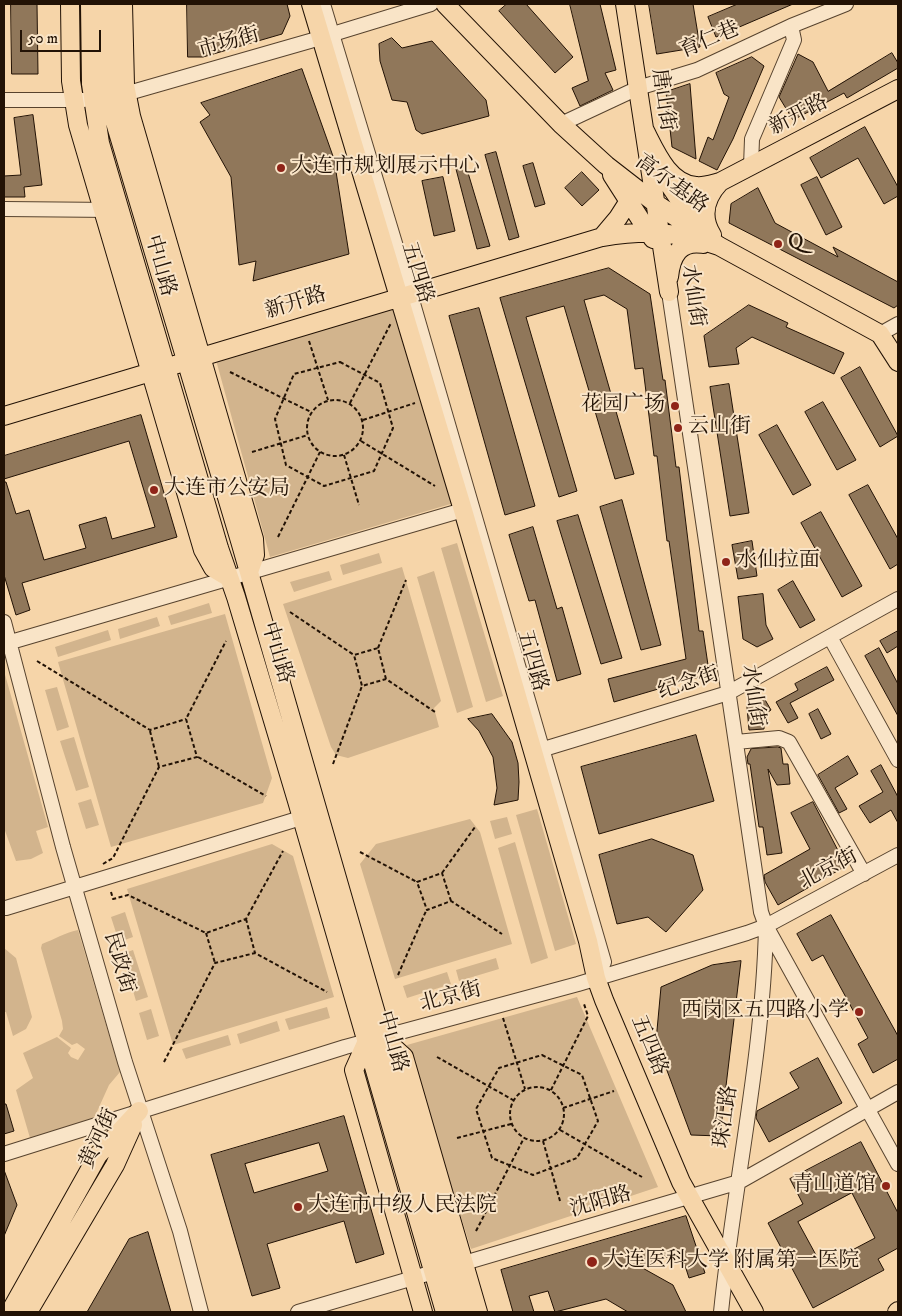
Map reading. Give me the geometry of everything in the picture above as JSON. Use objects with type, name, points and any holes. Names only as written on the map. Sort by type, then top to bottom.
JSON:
[{"type":"main road","points":[[70,4],[71,81],[78,125],[112,210],[158,370],[203,550],[214,568],[228,577]]},
{"type":"main road","points":[[90,4],[92,100],[112,210]]},
{"type":"main road","name":"中山路","points":[[108,4],[118,96],[146,224],[194,359]]},
{"type":"main road","points":[[123,4],[123,40],[118,96],[131,116],[176,271],[194,359],[254,539],[255,555],[249,572]]},
{"type":"main road","name":"五四路","points":[[311,4],[326,36],[405,295],[464,510],[538,751],[596,978],[689,1198],[754,1312]]},
{"type":"main road","name":"高尔基路","points":[[445,4],[561,124],[606,165],[633,194],[655,203],[719,246],[880,334],[898,362]]},
{"type":"main road","name":"唐山街","points":[[625,4],[655,203]]},
{"type":"main road","name":"新开路","points":[[720,182],[898,89]]},
{"type":"main road","points":[[644,129],[660,158],[679,180],[698,186],[720,182]]},
{"type":"main road","points":[[602,237],[618,218],[633,194],[642,172],[644,129]]},
{"type":"main road","points":[[644,129],[657,166],[689,214],[719,246]]},
{"type":"main road","points":[[602,237],[619,208],[619,195],[606,165]]},
{"type":"main road","points":[[719,246],[708,229],[705,210],[709,194],[720,182]]},
{"type":"main road","points":[[633,194],[654,232]]},
{"type":"main road","name":"水仙街","points":[[655,203],[654,232],[669,292]]},
{"type":"main road","points":[[146,224],[176,271]]},
{"type":"main road","name":"新开路","points":[[4,416],[602,237],[654,232],[683,235],[719,246]]},
{"type":"main road","points":[[669,292],[671,261],[678,249],[695,242],[719,246]]},
{"type":"main road","name":"中山路","points":[[249,572],[374,1039],[462,1312]]},
{"type":"main road","name":"中山路","points":[[228,577],[236,597],[360,1019],[374,1039]]},
{"type":"main road","points":[[424,1312],[354,1070],[374,1039],[404,1057],[449,1269],[478,1312]]},
{"type":"main road","name":"黄河街","points":[[10,1312],[98,1155],[139,1111]]},
{"type":"main road","name":"黄河街","points":[[28,1312],[115,1165],[139,1111]]},
{"type":"main road","name":"中山路","points":[[445,1312],[449,1269]]},
{"type":"street","points":[[323,4],[326,36]]},
{"type":"street","name":"市场街","points":[[4,100],[92,100],[118,96],[431,4]]},
{"type":"street","name":"育仁巷","points":[[561,124],[638,88],[698,70],[791,26],[846,4]]},
{"type":"street","points":[[751,166],[752,139],[794,40],[791,26]]},
{"type":"street","points":[[4,209],[112,210]]},
{"type":"street","name":"水仙街","points":[[669,292],[761,912],[766,926],[869,1108],[898,1164]]},
{"type":"street","points":[[405,295],[538,751]]},
{"type":"street","points":[[880,334],[898,324]]},
{"type":"street","points":[[7,643],[228,577],[464,510]]},
{"type":"street","name":"纪念街","points":[[538,751],[728,693],[898,599]]},
{"type":"street","name":"民政街","points":[[4,622],[7,643],[75,888],[139,1111],[180,1231],[201,1312]]},
{"type":"street","points":[[830,637],[898,760]]},
{"type":"street","points":[[736,742],[778,738],[789,742],[864,874]]},
{"type":"street","points":[[6,908],[301,818]]},
{"type":"street","name":"北京街","points":[[4,1154],[374,1039],[596,978],[766,926],[898,855]]},
{"type":"street","name":"珠江路","points":[[721,1312],[726,1261],[739,1182],[761,1012],[766,926]]},
{"type":"street","points":[[345,1048],[360,1019]]},
{"type":"street","points":[[404,1057],[404,1038],[407,1030]]},
{"type":"street","name":"沈阳路","points":[[298,1312],[739,1182],[898,1092]]},
{"type":"path","points":[[350,403],[393,321]]},
{"type":"path","points":[[309,341],[328,400]]},
{"type":"path","points":[[340,362],[380,383],[393,428],[374,471],[324,486],[286,465],[275,418],[294,374],[318,368],[340,362]]},
{"type":"path","points":[[230,372],[311,412]]},
{"type":"path","points":[[335,399],[350,403],[356,407],[363,420],[364,427],[361,441],[357,447],[344,455],[328,455],[320,452],[315,448],[308,435],[308,420],[311,412],[328,400],[335,399]]},
{"type":"path","points":[[363,420],[422,401]]},
{"type":"path","points":[[252,452],[308,435]]},
{"type":"path","points":[[361,441],[435,486]]},
{"type":"path","points":[[278,537],[320,452]]},
{"type":"path","points":[[344,455],[359,505]]},
{"type":"path","points":[[406,580],[378,648],[386,679],[435,712]]},
{"type":"path","points":[[290,612],[354,655],[362,686],[333,764]]},
{"type":"path","points":[[226,641],[186,719],[198,757],[266,796]]},
{"type":"path","points":[[354,655],[378,648]]},
{"type":"path","points":[[37,661],[150,730],[160,768],[113,858],[103,864]]},
{"type":"path","points":[[362,686],[386,679]]},
{"type":"path","points":[[150,730],[186,719]]},
{"type":"path","points":[[160,768],[198,757]]},
{"type":"path","points":[[417,882],[442,873],[475,827]]},
{"type":"path","points":[[111,892],[113,899],[128,894],[206,933],[246,919],[283,851]]},
{"type":"path","points":[[360,852],[417,882],[427,910]]},
{"type":"path","points":[[442,873],[451,900],[502,934]]},
{"type":"path","points":[[398,975],[427,910],[451,900]]},
{"type":"path","points":[[246,919],[255,953]]},
{"type":"path","points":[[164,1062],[214,963],[206,933]]},
{"type":"path","points":[[214,963],[255,953],[327,992]]},
{"type":"path","points":[[550,1090],[588,1016],[584,1004]]},
{"type":"path","points":[[503,1018],[525,1089]]},
{"type":"path","points":[[542,1055],[582,1075],[598,1121],[577,1158],[533,1175],[492,1158],[476,1109],[499,1068],[517,1063],[542,1055]]},
{"type":"path","points":[[437,1057],[513,1100]]},
{"type":"path","points":[[542,1087],[550,1090],[561,1101],[563,1108],[564,1115],[559,1129],[555,1134],[542,1141],[524,1138],[511,1124],[510,1108],[513,1100],[525,1089],[542,1087]]},
{"type":"path","points":[[563,1108],[614,1091]]},
{"type":"path","points":[[457,1138],[511,1124]]},
{"type":"path","points":[[559,1129],[642,1177]]},
{"type":"path","points":[[476,1231],[524,1138]]},
{"type":"path","points":[[542,1141],[560,1201]]},
{"type":"shaded area","points":[[398,306],[454,503],[270,557],[216,360]]},
{"type":"shaded area","points":[[457,543],[503,696],[486,702],[441,548]]},
{"type":"shaded area","points":[[379,553],[382,563],[343,575],[340,565]]},
{"type":"shaded area","points":[[402,567],[441,701],[434,708],[439,727],[348,758],[336,755],[331,747],[283,604]]},
{"type":"shaded area","points":[[329,571],[332,580],[294,592],[290,582]]},
{"type":"shaded area","points":[[434,571],[473,707],[457,713],[417,577]]},
{"type":"shaded area","points":[[209,603],[212,613],[171,625],[168,616]]},
{"type":"shaded area","points":[[225,614],[272,778],[263,803],[111,847],[58,662]]},
{"type":"shaded area","points":[[157,617],[160,626],[120,639],[118,629]]},
{"type":"shaded area","points":[[108,630],[111,640],[58,657],[55,647]]},
{"type":"shaded area","points":[[4,671],[48,827],[36,831],[43,853],[31,859],[16,861],[4,828]]},
{"type":"shaded area","points":[[57,687],[69,727],[57,731],[45,690]]},
{"type":"shaded area","points":[[74,737],[89,787],[76,791],[60,741]]},
{"type":"shaded area","points":[[91,799],[99,825],[86,829],[78,803]]},
{"type":"shaded area","points":[[537,809],[576,944],[555,951],[516,815]]},
{"type":"shaded area","points":[[507,817],[512,834],[495,839],[490,821]]},
{"type":"shaded area","points":[[470,819],[480,832],[512,944],[395,979],[360,864],[376,844]]},
{"type":"shaded area","points":[[515,842],[548,958],[531,964],[498,848]]},
{"type":"shaded area","points":[[272,844],[293,856],[334,997],[173,1045],[127,889]]},
{"type":"shaded area","points":[[125,912],[133,937],[119,942],[111,917]]},
{"type":"shaded area","points":[[78,930],[120,1072],[109,1085],[95,1116],[85,1123],[30,1138],[16,1090],[33,1078],[23,1053],[57,1037],[71,1048],[68,1053],[71,1057],[78,1060],[85,1049],[77,1043],[72,1045],[59,1036],[63,1029],[62,1021],[41,948],[42,944]]},
{"type":"shaded area","points":[[4,948],[16,958],[32,1017],[26,1029],[13,1036],[6,1012],[4,1012]]},
{"type":"shaded area","points":[[133,950],[148,997],[136,1001],[122,954]]},
{"type":"shaded area","points":[[496,958],[499,969],[459,981],[456,970]]},
{"type":"shaded area","points":[[447,972],[451,984],[407,998],[403,986]]},
{"type":"shaded area","points":[[577,997],[658,1187],[471,1249],[407,1045]]},
{"type":"shaded area","points":[[327,1007],[330,1018],[289,1030],[285,1019]]},
{"type":"shaded area","points":[[151,1009],[159,1036],[147,1040],[139,1013]]},
{"type":"shaded area","points":[[277,1021],[280,1031],[240,1044],[237,1034]]},
{"type":"shaded area","points":[[228,1035],[231,1045],[186,1059],[182,1049]]},
{"type":"building","points":[[11,4],[37,4],[38,74],[12,74]]},
{"type":"building","points":[[187,4],[287,4],[290,16],[282,34],[203,57],[188,57]]},
{"type":"building","points":[[507,4],[526,4],[573,57],[555,73],[499,11]]},
{"type":"building","points":[[570,4],[600,4],[616,70],[605,73],[613,90],[580,106],[572,88],[588,81]]},
{"type":"building","points":[[649,4],[693,4],[700,47],[657,54]]},
{"type":"building","points":[[738,4],[793,4],[716,37],[708,17]]},
{"type":"building","points":[[392,38],[402,48],[432,41],[486,100],[489,116],[422,134],[416,130],[407,102],[392,100],[380,61],[379,44]]},
{"type":"building","points":[[892,53],[898,63],[898,68],[847,98],[844,93],[793,120],[779,97],[798,54],[813,62],[828,91]]},
{"type":"building","points":[[752,57],[764,66],[733,139],[717,170],[699,161],[708,137],[713,140],[729,97],[724,94],[716,73]]},
{"type":"building","name":"大连市规划展示中心","points":[[302,69],[334,159],[349,254],[253,281],[256,261],[239,265],[231,177],[200,122],[210,115],[201,103]]},
{"type":"building","points":[[690,84],[696,159],[672,147],[666,92]]},
{"type":"building","points":[[33,115],[42,185],[24,187],[25,197],[4,197],[4,176],[21,175],[14,118]]},
{"type":"building","points":[[865,127],[898,187],[898,196],[884,204],[858,158],[821,178],[810,158]]},
{"type":"building","points":[[496,152],[519,237],[509,240],[485,155]]},
{"type":"building","points":[[533,163],[545,204],[535,207],[523,166]]},
{"type":"building","points":[[466,166],[490,246],[477,249],[456,169]]},
{"type":"building","points":[[582,172],[599,190],[582,206],[565,188]]},
{"type":"building","points":[[443,177],[455,231],[434,236],[422,181]]},
{"type":"building","points":[[817,177],[842,227],[826,235],[801,185]]},
{"type":"building","points":[[758,188],[775,223],[838,257],[833,247],[898,282],[898,305],[894,308],[729,223],[731,204]]},
{"type":"building","points":[[609,268],[650,294],[663,380],[665,380],[676,467],[679,467],[699,631],[703,631],[708,665],[699,677],[614,702],[608,679],[686,659],[669,541],[667,541],[657,456],[654,456],[643,368],[635,369],[627,309],[604,295],[584,300],[634,474],[615,479],[564,306],[526,317],[577,491],[559,497],[500,298]]},
{"type":"building","points":[[749,305],[788,323],[786,327],[844,353],[834,374],[752,337],[736,348],[739,364],[709,367],[704,336]]},
{"type":"building","points":[[479,308],[535,506],[505,515],[449,316]]},
{"type":"building","points":[[860,367],[898,436],[880,447],[841,378]]},
{"type":"building","points":[[729,384],[749,513],[730,516],[710,387]]},
{"type":"building","points":[[823,402],[856,460],[837,470],[805,412]]},
{"type":"building","name":"大连市公安局","points":[[141,415],[177,537],[22,583],[30,610],[16,615],[4,575],[4,482],[6,482],[16,514],[29,510],[44,560],[86,548],[79,525],[106,517],[112,539],[155,527],[129,441],[4,479],[4,456]]},
{"type":"building","points":[[777,425],[811,485],[793,495],[759,435]]},
{"type":"building","points":[[868,485],[898,539],[898,564],[890,569],[849,495]]},
{"type":"building","points":[[622,500],[661,645],[641,650],[600,507]]},
{"type":"building","points":[[821,512],[862,586],[842,597],[801,523]]},
{"type":"building","points":[[578,515],[622,658],[601,664],[557,521]]},
{"type":"building","points":[[533,527],[557,609],[562,607],[581,674],[557,681],[535,600],[529,601],[509,535]]},
{"type":"building","points":[[752,541],[757,576],[738,579],[732,545]]},
{"type":"building","points":[[793,581],[815,620],[800,628],[778,590]]},
{"type":"building","points":[[763,594],[766,625],[773,639],[757,647],[743,639],[738,597]]},
{"type":"building","points":[[898,631],[898,646],[887,653],[880,641]]},
{"type":"building","points":[[879,648],[898,684],[898,716],[865,656]]},
{"type":"building","points":[[827,667],[834,680],[790,703],[798,718],[788,723],[776,702],[798,690],[795,684]]},
{"type":"building","points":[[764,698],[771,710],[764,715],[764,729],[749,730],[747,707]]},
{"type":"building","points":[[818,709],[831,734],[821,739],[809,714]]},
{"type":"building","points":[[492,714],[512,742],[518,763],[519,782],[518,800],[494,805],[497,788],[493,757],[479,731],[468,719]]},
{"type":"building","points":[[696,735],[714,801],[599,834],[581,767]]},
{"type":"building","points":[[781,748],[783,764],[788,764],[790,784],[777,785],[768,769],[782,853],[767,855],[763,827],[759,827],[750,764],[748,764],[747,757],[751,749]]},
{"type":"building","points":[[848,756],[858,774],[835,788],[847,809],[839,813],[818,775]]},
{"type":"building","points":[[881,765],[898,797],[898,823],[891,810],[870,823],[859,806],[883,792],[871,771]]},
{"type":"building","points":[[813,802],[846,866],[778,905],[765,882],[764,875],[810,849],[791,813]]},
{"type":"building","points":[[652,839],[693,855],[703,890],[666,932],[648,917],[617,924],[599,855]]},
{"type":"building","points":[[831,915],[898,1036],[898,1059],[873,1073],[858,1044],[868,1038],[823,955],[812,961],[797,934]]},
{"type":"building","points":[[741,961],[720,1136],[691,1135],[656,1041],[661,987],[712,965]]},
{"type":"building","points":[[818,1058],[842,1103],[769,1142],[756,1118],[757,1111],[799,1088],[790,1073]]},
{"type":"building","points":[[4,1104],[6,1104],[14,1131],[4,1134]]},
{"type":"building","name":"大连市中级人民法院","points":[[344,1116],[384,1254],[356,1263],[344,1221],[267,1244],[280,1288],[252,1296],[211,1155]],"holes":[[[319,1143],[328,1171],[254,1193],[245,1164]]]},
{"type":"building","points":[[861,1142],[898,1213],[898,1248],[878,1259],[884,1270],[813,1308],[768,1223],[803,1204],[790,1179]],"holes":[[[852,1193],[875,1238],[822,1266],[798,1222]]]},
{"type":"building","points":[[4,1170],[17,1205],[4,1236]]},
{"type":"building","name":"大连医科大学 附属第一医院","points":[[686,1216],[705,1273],[689,1278],[681,1253],[639,1266],[673,1285],[686,1312],[628,1312],[606,1299],[555,1312],[548,1291],[529,1296],[534,1312],[513,1312],[501,1270]]},
{"type":"building","points":[[148,1232],[171,1312],[87,1312],[129,1239]]},
{"type":"place","name":"大连市规划展示中心","points":[[281,168]]},
{"type":"place","name":"Q","points":[[778,244]]},
{"type":"place","name":"花园广场","points":[[675,406]]},
{"type":"place","name":"云山街","points":[[678,428]]},
{"type":"place","name":"大连市公安局","points":[[154,490]]},
{"type":"place","name":"水仙拉面","points":[[726,562]]},
{"type":"place","name":"西岗区五四路小学","points":[[859,1012]]},
{"type":"place","name":"青山道馆","points":[[886,1186]]},
{"type":"place","name":"大连市中级人民法院","points":[[298,1207]]},
{"type":"place","name":"大连医科大学 附属第一医院","points":[[592,1262]]}]
